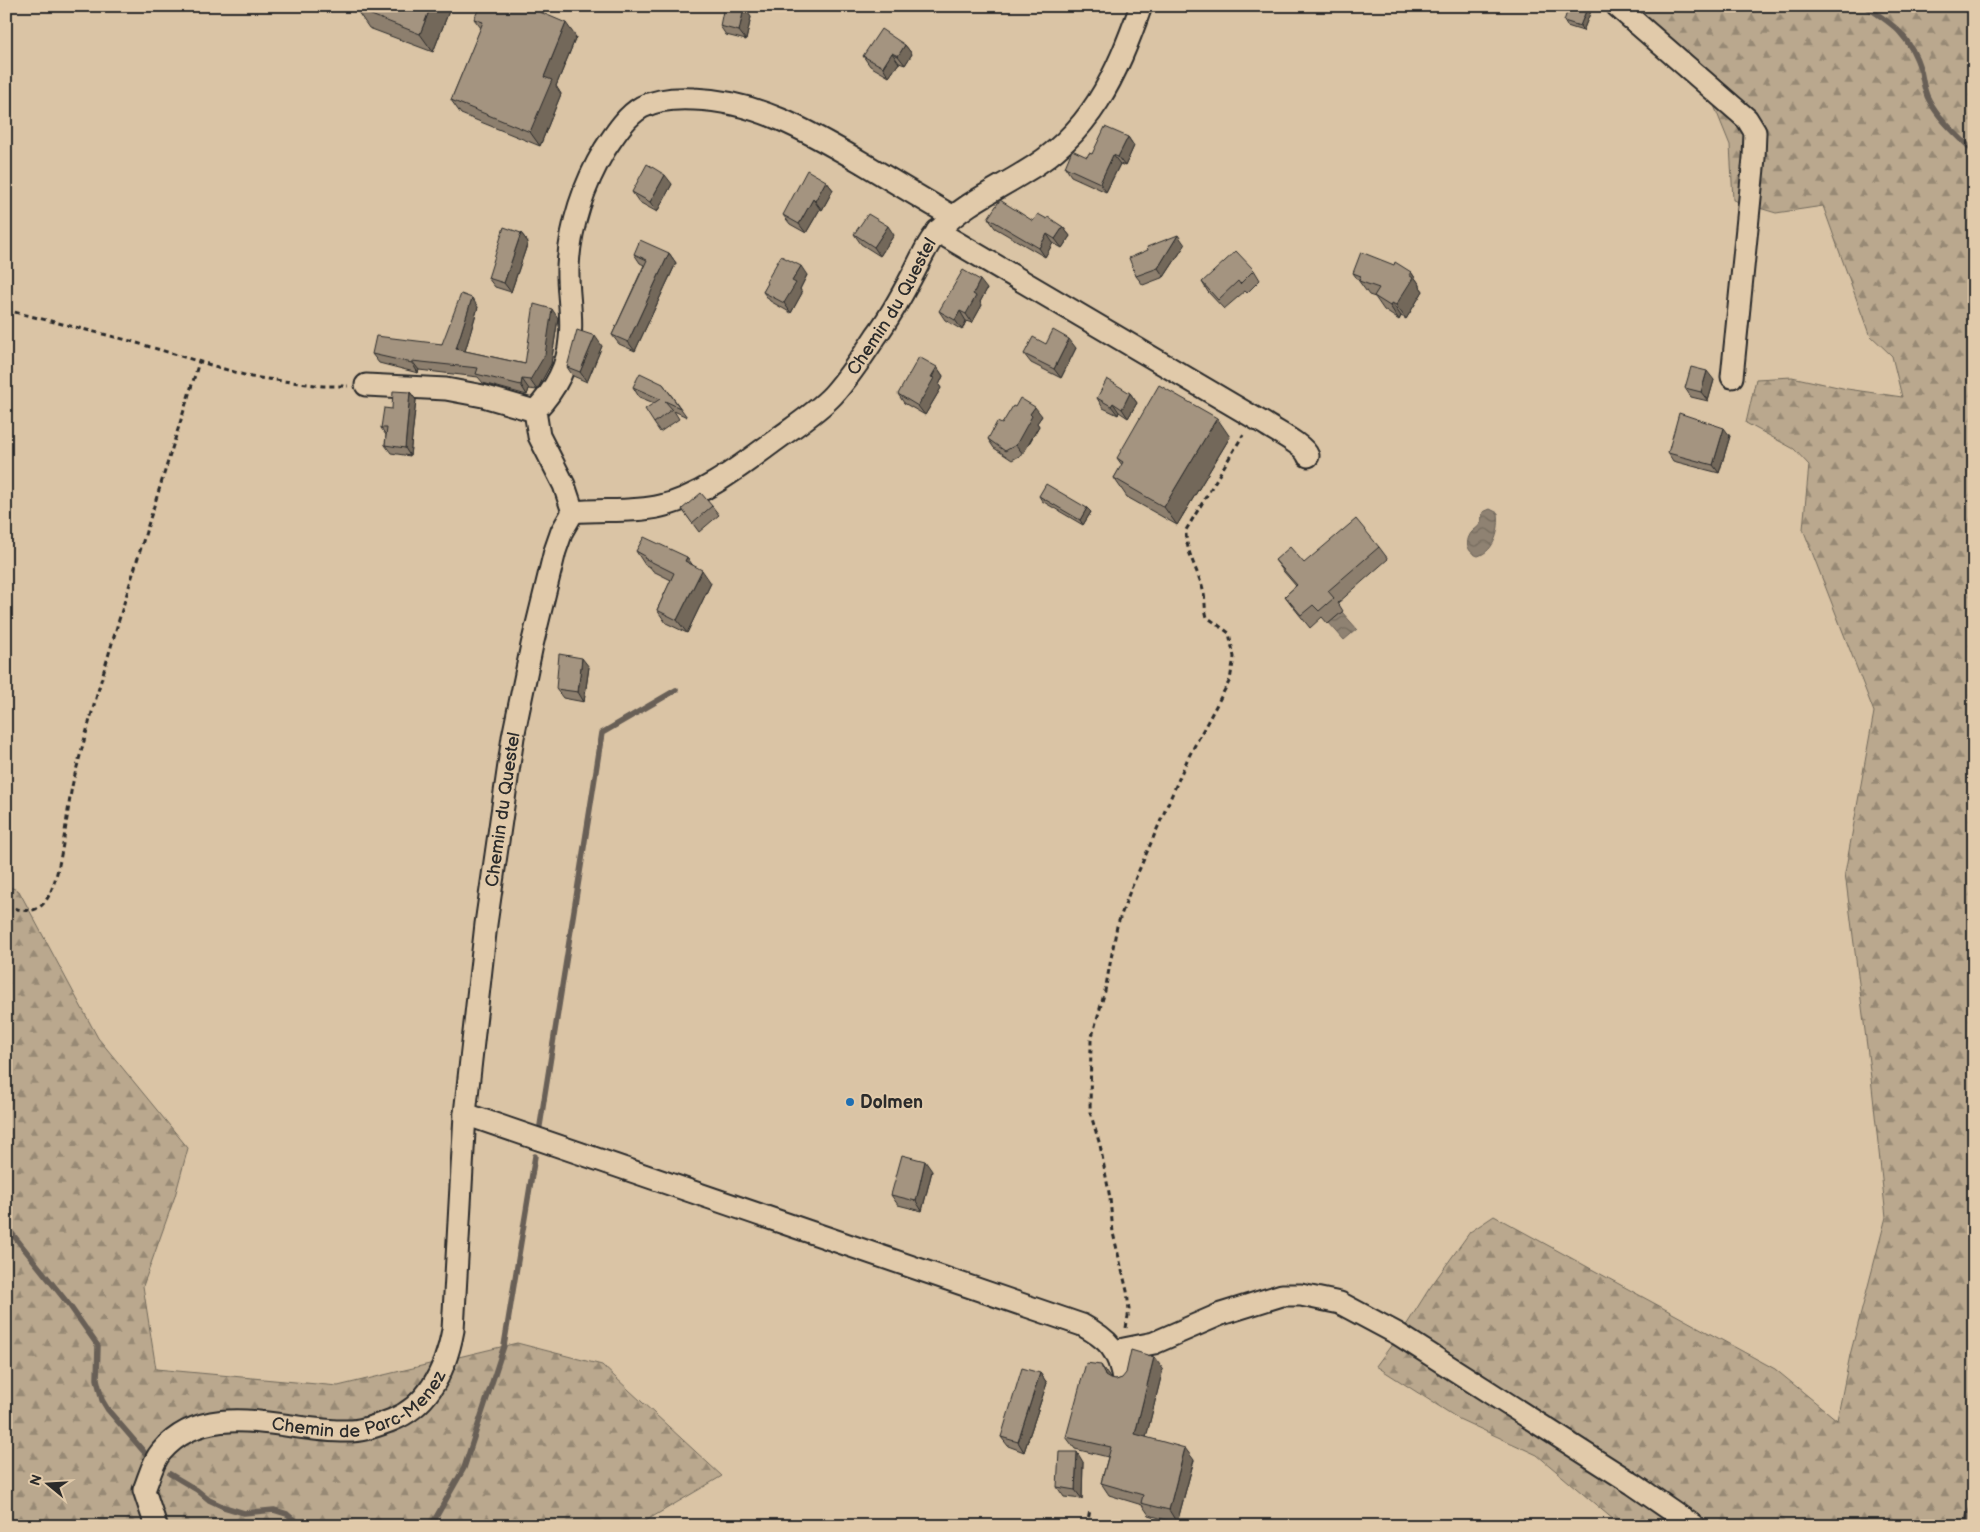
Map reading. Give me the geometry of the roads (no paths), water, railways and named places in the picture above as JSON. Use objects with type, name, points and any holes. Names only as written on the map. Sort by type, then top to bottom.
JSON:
[{"type":"street","name":"Chemin du Questel","points":[[465,1114],[486,924],[513,737],[532,646],[555,551],[562,531],[573,512],[640,510],[663,506],[680,500],[722,479],[832,396],[878,335],[937,231],[969,203],[1046,159],[1082,125],[1100,99],[1122,58],[1141,6]]},
{"type":"street","points":[[1617,6],[1747,119],[1755,132],[1732,377]]},
{"type":"street","points":[[534,411],[549,397],[558,382],[565,363],[570,338],[568,267],[576,217],[585,190],[594,167],[608,144],[632,114],[642,107],[655,102],[679,98],[712,99],[739,104],[769,114],[818,138],[952,216]]},
{"type":"street","points":[[937,231],[1265,424],[1299,445],[1306,451],[1308,456]]},
{"type":"street","points":[[366,385],[446,389],[482,396],[534,411]]},
{"type":"street","points":[[534,411],[539,436],[564,485],[573,512]]},
{"type":"street","points":[[465,1114],[1082,1325],[1119,1350],[1123,1380]]},
{"type":"street","name":"Chemin de Parc-Menez","points":[[156,1526],[144,1490],[151,1471],[160,1453],[177,1437],[195,1426],[209,1422],[227,1421],[354,1431],[374,1427],[406,1414],[423,1400],[442,1372],[449,1352],[453,1330],[465,1114]]},
{"type":"street","points":[[1119,1350],[1154,1343],[1221,1314],[1282,1295],[1301,1295],[1340,1303],[1398,1334],[1694,1526]]},
{"type":"water","points":[[1490,509],[1498,513],[1497,532],[1489,549],[1478,556],[1472,553],[1468,547],[1468,540],[1471,533],[1480,524],[1483,512]]},
{"type":"water","points":[[1342,612],[1357,629],[1344,640],[1329,623]]},
{"type":"waterway","points":[[1865,6],[1885,19],[1906,40],[1917,59],[1927,97],[1933,108],[1974,152]]},
{"type":"waterway","points":[[539,1132],[602,733],[676,690]]},
{"type":"waterway","points":[[431,1526],[464,1468],[504,1346],[535,1156]]},
{"type":"waterway","points":[[6,1226],[70,1306],[98,1346],[97,1379],[102,1400],[108,1410],[151,1460]]},
{"type":"waterway","points":[[170,1474],[197,1490],[209,1500],[224,1507],[244,1513],[274,1510],[287,1514],[301,1526]]},
{"type":"waterway","points":[[1964,1526],[1974,1503]]},
{"type":"place","name":"Dolmen","points":[[850,1102]]}]
